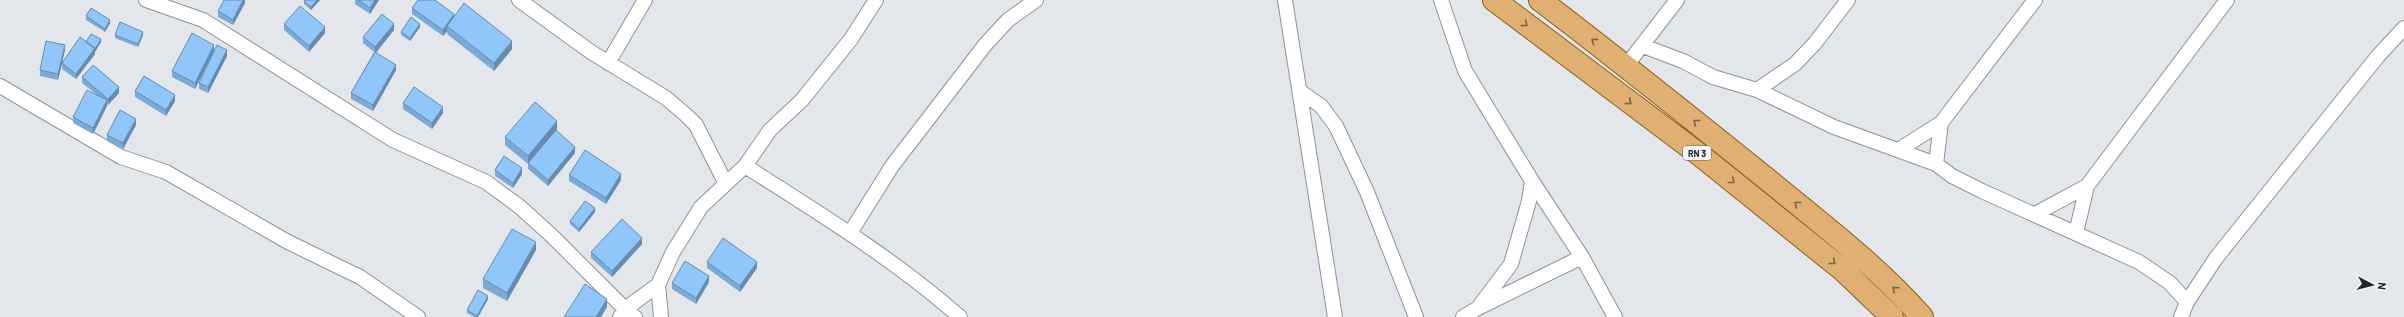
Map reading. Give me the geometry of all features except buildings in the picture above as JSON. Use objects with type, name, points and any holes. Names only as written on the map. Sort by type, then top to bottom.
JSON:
[{"type":"main road","name":"RN 3","points":[[1494,0],[1700,155],[1844,271],[1892,317]]},
{"type":"main road","name":"RN 3","points":[[1540,0],[1626,66],[1840,239],[1906,299],[1922,317]]},
{"type":"street","points":[[146,0],[203,20],[393,140],[486,182],[520,208],[552,236],[627,314],[658,285],[673,252],[701,207],[725,182],[745,166],[770,130],[802,100],[851,39],[876,0]]},
{"type":"street","points":[[608,63],[645,0]]},
{"type":"street","points":[[1285,0],[1301,92],[1335,317]]},
{"type":"street","points":[[1441,0],[1465,71],[1532,181],[1582,258],[1615,317]]},
{"type":"street","points":[[1626,66],[1643,46],[1677,0]]},
{"type":"street","points":[[1757,90],[1795,64],[1815,43],[1848,0]]},
{"type":"street","points":[[1900,149],[1941,123],[2035,0]]},
{"type":"street","points":[[2076,233],[2087,186],[2227,0]]},
{"type":"street","points":[[521,1],[608,63],[666,98],[686,115],[696,125],[725,182]]},
{"type":"street","points":[[850,233],[892,166],[985,45],[1008,20],[1033,1]]},
{"type":"street","points":[[2181,317],[2187,302],[2216,258],[2378,56],[2404,28]]},
{"type":"street","points":[[1643,46],[1683,61],[1713,77],[1757,90],[1834,127],[1900,149],[1936,164],[1952,176],[1982,191],[2139,262],[2170,283],[2187,302]]},
{"type":"street","points":[[0,86],[121,157],[166,172],[288,242],[360,278],[418,317]]},
{"type":"street","points":[[1301,92],[1321,106],[1336,126],[1368,192],[1418,317]]},
{"type":"street","points":[[1936,164],[1941,123]]},
{"type":"street","points":[[745,166],[850,233],[926,287],[960,317]]},
{"type":"street","points":[[1478,308],[1511,264],[1529,201],[1532,181]]},
{"type":"street","points":[[2035,214],[2087,186]]},
{"type":"street","points":[[1463,317],[1478,308],[1582,258]]},
{"type":"street","points":[[658,285],[662,317]]}]
